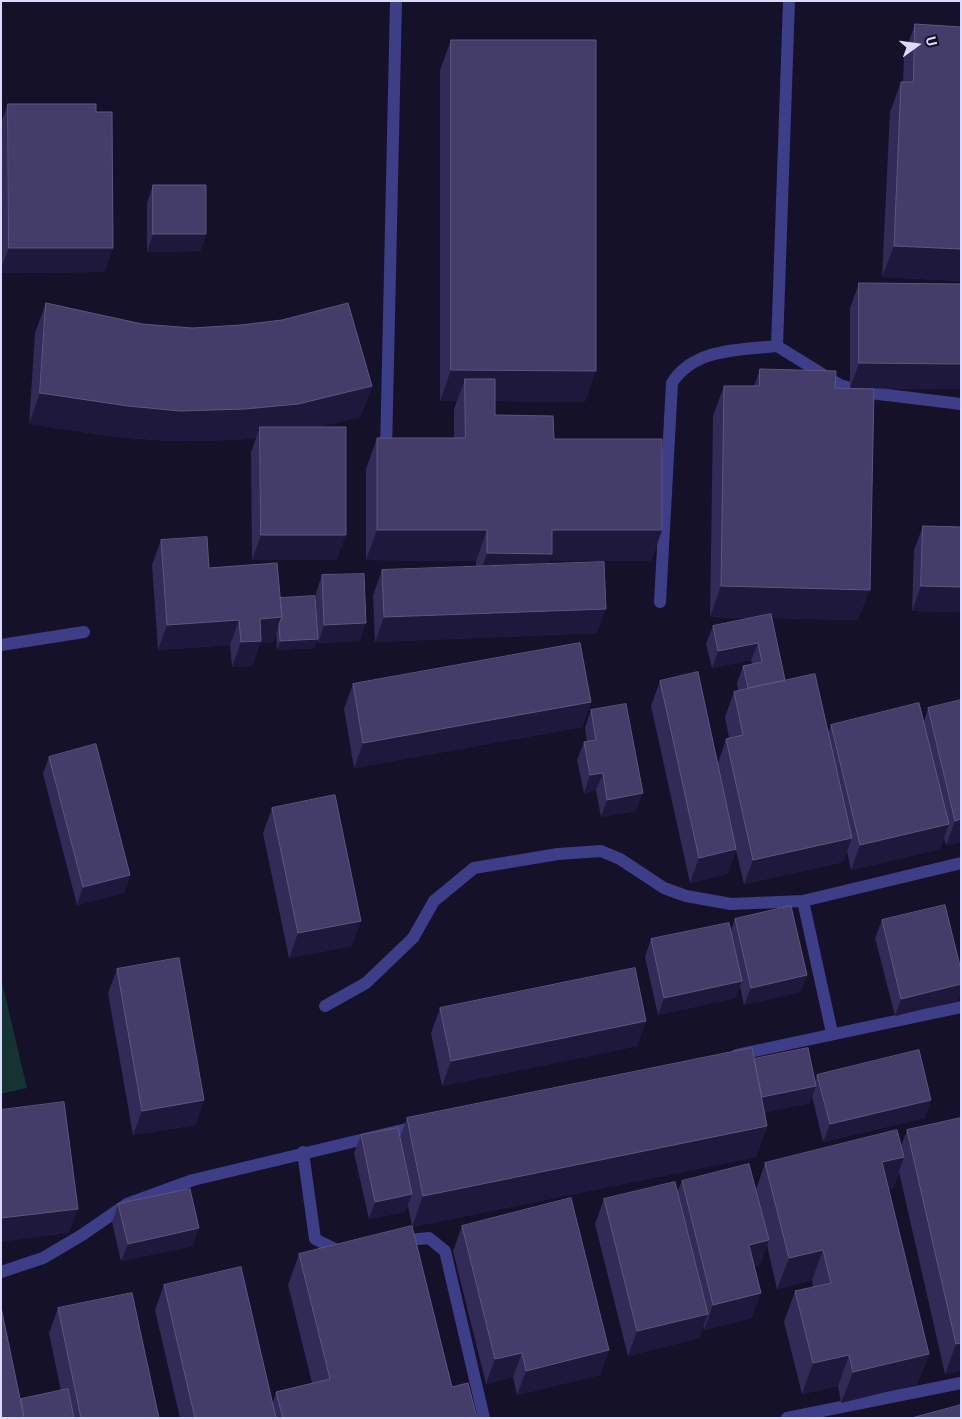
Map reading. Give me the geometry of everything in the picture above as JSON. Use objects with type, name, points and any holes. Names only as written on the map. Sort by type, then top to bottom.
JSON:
[{"type":"street","points":[[386,452],[396,1]]},
{"type":"street","points":[[777,346],[789,1]]},
{"type":"street","points":[[660,602],[672,383],[679,372],[696,360],[725,352],[777,346],[840,385],[862,392],[961,404]]},
{"type":"street","points":[[1,645],[84,632]]},
{"type":"street","points":[[324,1006],[366,983],[413,938],[434,902],[474,868],[558,854],[601,851],[620,859],[664,888],[686,896],[731,904],[803,901],[961,863]]},
{"type":"street","points":[[803,901],[832,1033]]},
{"type":"street","points":[[727,1057],[832,1033],[961,1007]]},
{"type":"street","points":[[1,1272],[42,1258],[82,1235],[127,1204],[193,1180],[303,1152],[428,1124]]},
{"type":"street","points":[[303,1152],[314,1239],[341,1254],[358,1250]]},
{"type":"street","points":[[384,1244],[429,1238],[445,1251],[484,1418]]},
{"type":"street","points":[[787,1418],[961,1383]]},
{"type":"green space","points":[[1,978],[27,1088],[1,1094]]},
{"type":"building","points":[[915,24],[961,27],[961,249],[894,246],[901,82],[913,82]]},
{"type":"building","points":[[451,40],[596,40],[596,371],[451,370]]},
{"type":"building","points":[[8,104],[96,104],[96,112],[112,112],[113,248],[9,248]]},
{"type":"building","points":[[153,185],[206,185],[206,234],[153,234]]},
{"type":"building","points":[[859,283],[961,284],[961,364],[859,363]]},
{"type":"building","points":[[46,303],[142,324],[192,328],[282,320],[348,303],[372,386],[298,404],[245,409],[180,411],[128,406],[40,393]]},
{"type":"building","points":[[760,369],[836,371],[835,388],[874,389],[870,590],[721,586],[724,386],[759,386]]},
{"type":"building","points":[[465,379],[495,379],[495,415],[553,416],[554,439],[662,439],[662,530],[552,530],[552,554],[487,553],[487,530],[377,530],[377,438],[465,438]]},
{"type":"building","points":[[260,427],[346,427],[346,535],[261,535]]},
{"type":"building","points":[[923,526],[961,527],[961,587],[921,586]]},
{"type":"building","points":[[207,537],[209,568],[277,563],[282,617],[260,619],[261,641],[241,642],[239,620],[167,625],[161,540]]},
{"type":"building","points":[[604,562],[606,609],[384,617],[382,570]]},
{"type":"building","points":[[364,574],[366,623],[324,625],[322,575]]},
{"type":"building","points":[[315,596],[318,639],[280,641],[279,624],[282,617],[280,598]]},
{"type":"building","points":[[771,614],[785,680],[748,688],[743,666],[762,662],[758,643],[718,651],[713,626]]},
{"type":"building","points":[[580,643],[591,702],[363,743],[353,684]]},
{"type":"building","points":[[698,672],[736,849],[699,858],[660,681]]},
{"type":"building","points":[[815,674],[852,838],[753,860],[726,739],[743,735],[734,692]]},
{"type":"building","points":[[961,700],[961,819],[955,821],[928,708]]},
{"type":"building","points":[[919,703],[949,824],[860,845],[831,725]]},
{"type":"building","points":[[626,704],[643,793],[607,800],[603,773],[590,775],[584,742],[596,740],[591,710]]},
{"type":"building","points":[[96,744],[130,875],[83,887],[49,757]]},
{"type":"building","points":[[335,795],[361,921],[298,933],[272,808]]},
{"type":"building","points":[[945,905],[961,970],[961,984],[901,999],[882,920]]},
{"type":"building","points":[[791,906],[807,975],[751,988],[735,919]]},
{"type":"building","points":[[729,923],[742,981],[664,998],[651,939]]},
{"type":"building","points":[[179,958],[204,1100],[142,1111],[117,969]]},
{"type":"building","points":[[635,968],[646,1021],[451,1061],[440,1008]]},
{"type":"building","points":[[752,1048],[767,1126],[423,1196],[407,1118]]},
{"type":"building","points":[[808,1048],[816,1086],[762,1097],[754,1059]]},
{"type":"building","points":[[919,1050],[931,1100],[830,1124],[817,1075]]},
{"type":"building","points":[[64,1102],[78,1209],[1,1218],[1,1110]]},
{"type":"building","points":[[961,1118],[961,1343],[956,1344],[907,1130]]},
{"type":"building","points":[[398,1128],[412,1194],[375,1202],[361,1135]]},
{"type":"building","points":[[897,1130],[904,1157],[882,1162],[929,1354],[853,1372],[849,1355],[813,1363],[795,1291],[831,1283],[823,1250],[789,1258],[765,1163]]},
{"type":"building","points":[[749,1164],[769,1240],[749,1245],[761,1293],[713,1305],[682,1181]]},
{"type":"building","points":[[675,1182],[708,1314],[637,1331],[604,1199]]},
{"type":"building","points":[[190,1189],[199,1228],[128,1244],[118,1204]]},
{"type":"building","points":[[571,1198],[609,1350],[526,1371],[522,1353],[495,1359],[462,1226]]},
{"type":"building","points":[[412,1226],[452,1387],[468,1383],[477,1418],[283,1418],[276,1392],[330,1379],[299,1254]]},
{"type":"building","points":[[241,1267],[276,1418],[195,1418],[164,1285]]},
{"type":"building","points":[[132,1293],[159,1418],[81,1418],[58,1308]]},
{"type":"building","points":[[1,1307],[24,1418],[1,1418]]},
{"type":"building","points":[[68,1389],[74,1418],[24,1418],[21,1399]]},
{"type":"building","points":[[961,1405],[961,1418],[912,1418]]}]
